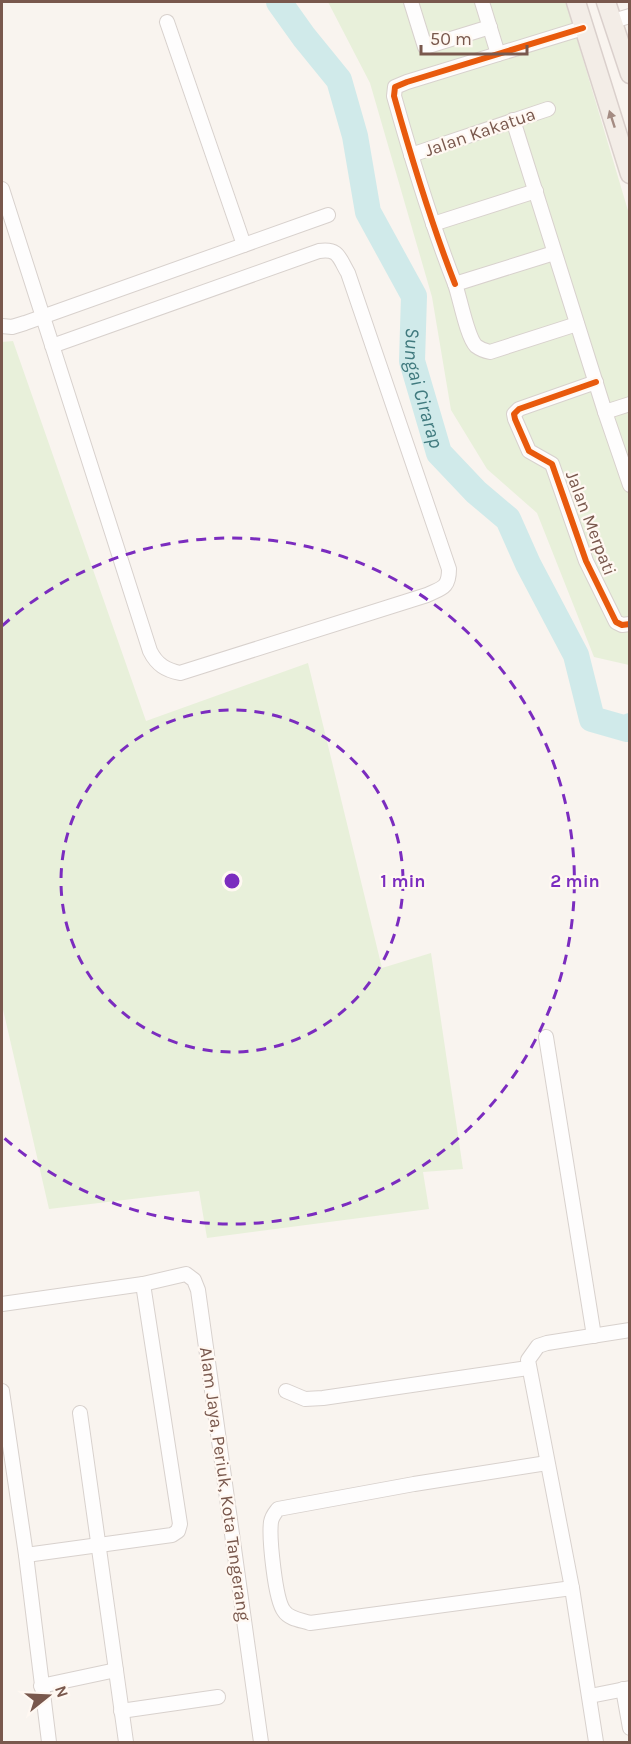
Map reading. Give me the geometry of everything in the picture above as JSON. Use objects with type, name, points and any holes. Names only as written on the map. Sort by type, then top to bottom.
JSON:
[{"type":"main road","points":[[576,2],[630,174]]},
{"type":"main road","points":[[606,2],[621,18],[630,74]]},
{"type":"street","points":[[411,2],[425,47],[490,27]]},
{"type":"street","points":[[482,2],[498,54]]},
{"type":"street","points":[[167,22],[244,244]]},
{"type":"street","points":[[577,324],[490,352],[483,350],[473,341],[433,224],[394,96],[396,87],[407,82],[583,28]]},
{"type":"street","name":"Jalan Kakatua","points":[[411,155],[548,109]]},
{"type":"street","points":[[513,120],[554,254],[630,485]]},
{"type":"street","points":[[2,189],[52,346],[150,651],[154,660],[162,667],[180,673],[427,595],[445,586],[449,579],[449,570],[348,273],[336,252],[329,249],[320,251],[52,346]]},
{"type":"street","points":[[433,224],[536,191]]},
{"type":"street","points":[[2,326],[12,327],[43,317],[328,215]]},
{"type":"street","points":[[455,284],[554,254]]},
{"type":"street","name":"Jalan Merpati","points":[[596,382],[519,409],[514,414],[529,452],[552,464],[586,561],[616,622],[622,625],[630,624]]},
{"type":"street","points":[[605,412],[630,404]]},
{"type":"street","points":[[546,1037],[594,1336]]},
{"type":"street","name":"Alam Jaya, Periuk, Kota Tangerang","points":[[2,1304],[143,1284],[186,1274],[194,1280],[198,1290],[261,1743]]},
{"type":"street","points":[[26,1555],[172,1535],[178,1531],[180,1524],[143,1284]]},
{"type":"street","points":[[596,1743],[572,1588],[528,1360],[538,1346],[547,1343],[630,1330]]},
{"type":"street","points":[[286,1391],[305,1399],[323,1398],[528,1368]]},
{"type":"street","points":[[2,1391],[26,1555],[49,1743]]},
{"type":"street","points":[[80,1413],[126,1743]]},
{"type":"street","name":"Alam Jaya, Periuk, Kota Tangerang","points":[[547,1463],[278,1509],[271,1522],[273,1565],[279,1601],[284,1612],[291,1617],[310,1623],[572,1588]]},
{"type":"street","points":[[41,1686],[116,1670]]},
{"type":"street","points":[[590,1696],[626,1689],[630,1728]]},
{"type":"street","points":[[121,1711],[218,1697]]},
{"type":"green space","points":[[328,2],[566,2],[629,214],[629,665],[594,657],[537,513],[487,469],[451,410],[432,297],[370,83]]},
{"type":"green space","points":[[13,341],[146,721],[308,663],[382,968],[431,953],[463,1169],[423,1172],[429,1209],[207,1238],[199,1191],[49,1209],[2,1005],[2,342]]},
{"type":"waterway","name":"Sungai Cirarap","points":[[279,2],[339,80],[355,136],[368,212],[414,296],[412,361],[439,453],[476,492],[508,519],[528,564],[576,655],[592,719],[627,729],[630,726]]},
{"type":"cycle path","points":[[455,284],[415,168],[394,96],[395,87],[583,28]]},
{"type":"cycle path","points":[[596,382],[519,409],[514,414],[529,451],[552,464],[586,561],[616,622],[622,625],[630,624]]}]
